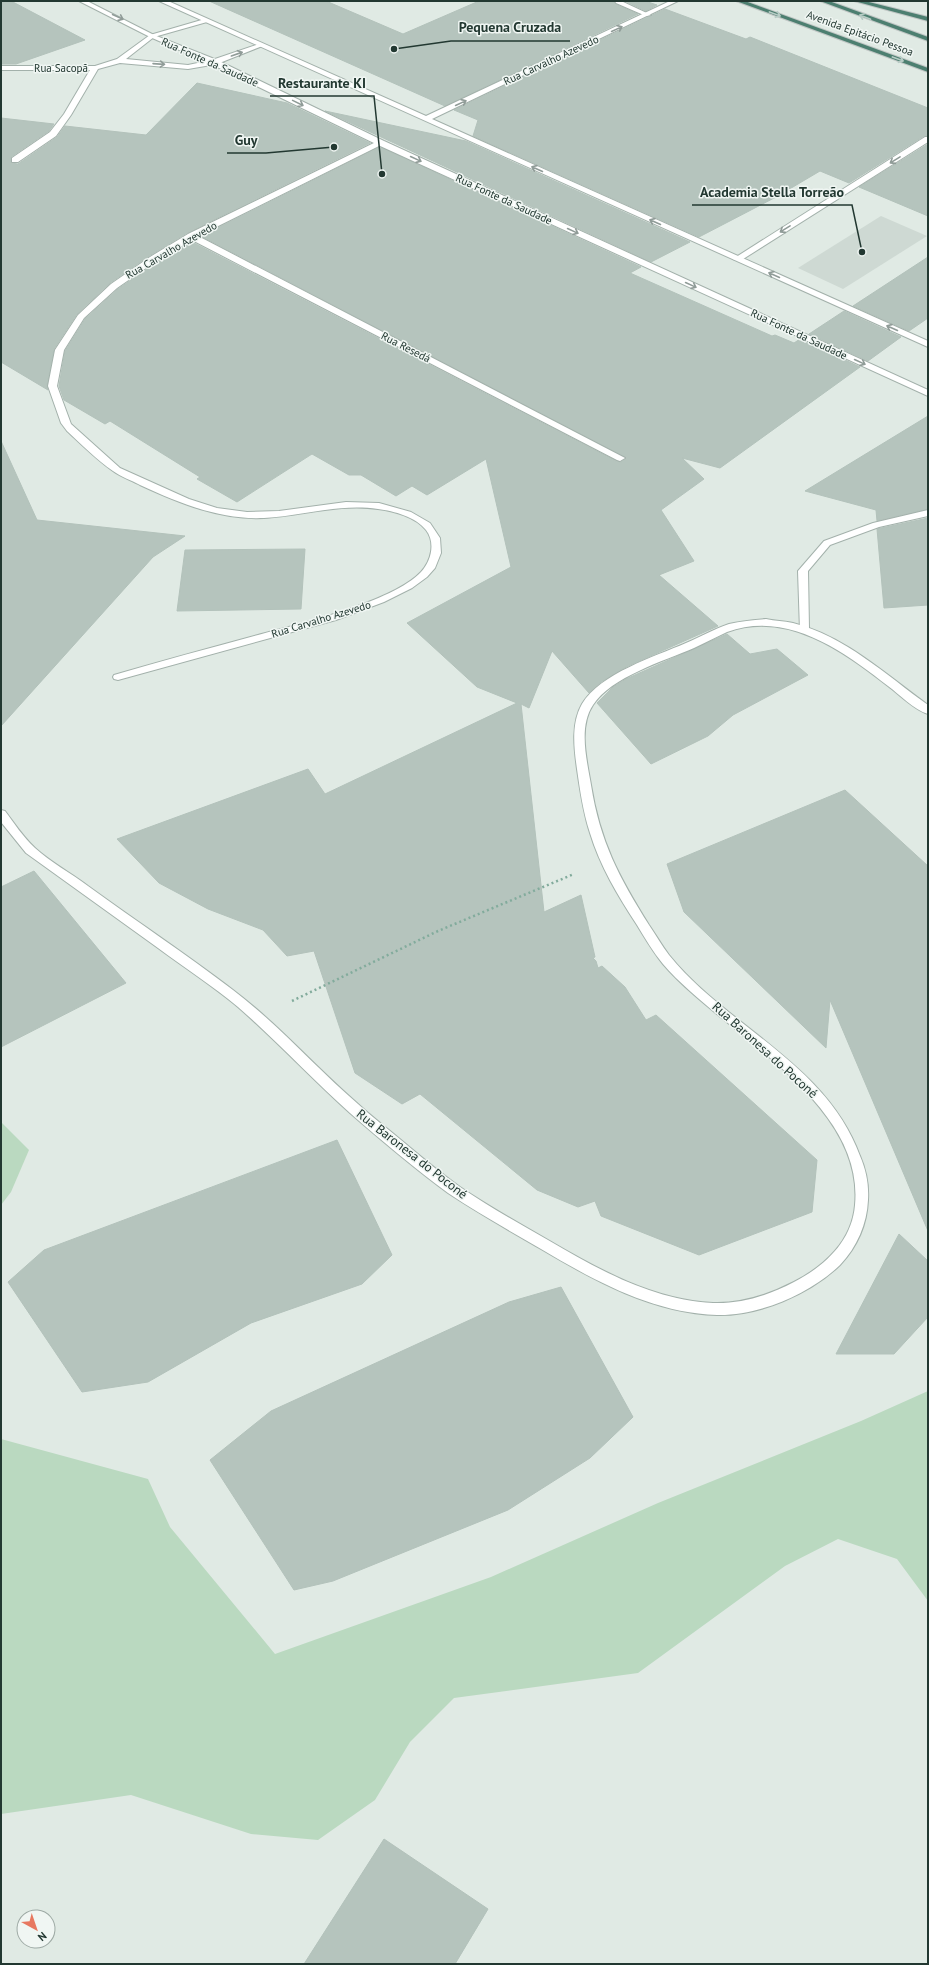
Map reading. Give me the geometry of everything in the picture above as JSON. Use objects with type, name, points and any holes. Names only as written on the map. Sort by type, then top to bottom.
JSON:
[{"type":"highway","name":"Avenida Epitácio Pessoa","points":[[739,1],[928,70]]},
{"type":"highway","points":[[857,1],[928,19]]},
{"type":"highway","name":"Avenida Epitácio Pessoa","points":[[824,2],[928,39]]},
{"type":"street","name":"Rua Fonte da Saudade","points":[[82,1],[152,36],[214,62],[381,143],[928,393]]},
{"type":"street","points":[[162,1],[928,344]]},
{"type":"street","name":"Rua Carvalho Azevedo","points":[[426,119],[675,1]]},
{"type":"street","points":[[618,2],[648,15]]},
{"type":"street","name":"Rua Sacopã","points":[[120,61],[152,36],[205,21]]},
{"type":"street","name":"Rua Sacopã","points":[[1,68],[95,68],[120,61],[188,67],[214,62],[261,46]]},
{"type":"street","points":[[15,160],[53,134],[67,115],[95,68]]},
{"type":"street","points":[[737,259],[928,139]]},
{"type":"street","name":"Rua Carvalho Azevedo","points":[[118,678],[332,618],[365,606],[396,593],[422,577],[436,560],[436,542],[432,531],[419,519],[392,509],[350,505],[263,515],[231,513],[203,508],[175,499],[115,468],[67,424],[56,404],[53,387],[53,369],[68,333],[102,296],[119,281],[145,263],[191,236],[381,143]]},
{"type":"street","name":"Rua Resedá","points":[[191,236],[620,458]]},
{"type":"street","points":[[804,629],[802,571],[827,543],[876,525],[928,513]]},
{"type":"street","name":"Rua Baronesa do Poconé","points":[[1,814],[30,850],[230,994],[259,1017],[349,1104],[457,1191],[524,1233],[591,1271],[644,1295],[687,1305],[714,1309],[748,1308],[784,1295],[819,1275],[845,1249],[859,1227],[861,1200],[859,1169],[848,1141],[828,1106],[797,1074],[714,1004],[668,962],[624,895],[606,860],[588,807],[579,732],[584,712],[598,692],[622,677],[720,632],[741,625],[763,623],[783,624],[804,629],[832,642],[928,710]]},
{"type":"path","points":[[259,1017],[438,931],[606,860]]},
{"type":"shaded area","points":[[881,216],[927,236],[843,289],[798,268]]},
{"type":"green space","points":[[1,1122],[29,1150],[11,1192],[1,1205]]},
{"type":"green space","points":[[928,1391],[928,1601],[897,1559],[838,1539],[785,1566],[638,1673],[454,1698],[410,1742],[375,1800],[318,1840],[251,1834],[131,1795],[1,1814],[1,1439],[148,1479],[170,1527],[275,1654],[491,1577],[658,1503],[861,1421]]},
{"type":"building","points":[[1,1],[11,1],[85,40],[16,64],[1,64]]},
{"type":"building","points":[[209,1],[326,1],[403,34],[479,1],[614,1],[615,4],[638,14],[445,106]]},
{"type":"building","points":[[625,1],[645,1],[657,5],[646,11]]},
{"type":"building","points":[[665,9],[746,39],[750,37],[928,108],[928,136],[924,136],[849,183],[820,171],[776,197],[699,237],[473,136],[478,120],[454,110]]},
{"type":"building","points":[[197,83],[287,103],[370,143],[187,233],[149,256],[110,283],[77,314],[54,349],[47,386],[48,390],[1,362],[1,118],[54,124],[49,131],[11,157],[11,163],[18,164],[57,137],[65,126],[146,135]]},
{"type":"building","points":[[325,111],[466,141],[690,242],[651,262]]},
{"type":"building","points":[[928,144],[928,216],[859,187]]},
{"type":"building","points":[[380,147],[641,267],[630,273],[772,336],[775,335],[794,343],[800,339],[860,367],[720,468],[682,458],[704,479],[661,510],[694,561],[659,575],[718,626],[628,666],[601,682],[589,693],[552,651],[529,708],[521,704],[544,912],[581,895],[595,957],[593,958],[596,961],[598,968],[602,966],[625,987],[646,1020],[656,1015],[817,1160],[812,1212],[699,1255],[601,1216],[595,1201],[578,1207],[537,1190],[420,1094],[402,1104],[355,1073],[314,951],[287,956],[263,930],[208,909],[159,883],[117,839],[308,769],[325,794],[517,703],[477,687],[407,623],[511,567],[486,459],[427,495],[412,486],[396,496],[361,475],[349,475],[312,454],[237,502],[197,479],[200,477],[110,421],[105,424],[64,400],[59,386],[65,351],[85,319],[118,289],[157,262],[192,242],[616,461],[621,462],[626,458],[201,236]]},
{"type":"building","points":[[928,257],[928,318],[909,331],[853,306]]},
{"type":"building","points":[[844,311],[901,337],[868,361],[809,334]]},
{"type":"building","points":[[928,416],[928,509],[877,521],[876,510],[805,491]]},
{"type":"building","points":[[1,441],[37,520],[185,536],[153,557],[1,726]]},
{"type":"building","points":[[928,518],[928,605],[884,608],[877,529]]},
{"type":"building","points":[[305,549],[301,609],[177,611],[185,550]]},
{"type":"building","points":[[727,634],[750,654],[777,649],[808,675],[733,715],[708,736],[651,764],[597,703],[613,687],[626,679]]},
{"type":"building","points":[[845,790],[928,866],[928,1231],[830,1000],[826,1048],[684,912],[667,864]]},
{"type":"building","points":[[34,871],[126,983],[1,1047],[1,887]]},
{"type":"building","points":[[337,1140],[392,1255],[362,1284],[251,1323],[148,1382],[82,1392],[8,1282],[44,1250]]},
{"type":"building","points":[[899,1234],[928,1261],[928,1317],[894,1354],[836,1354]]},
{"type":"building","points":[[561,1287],[633,1417],[590,1458],[508,1510],[333,1581],[294,1590],[210,1460],[271,1411],[509,1302]]},
{"type":"building","points":[[384,1839],[488,1909],[455,1964],[304,1964]]},
{"type":"place","name":"Pequena Cruzada","points":[[394,49]]},
{"type":"place","name":"Guy","points":[[334,147]]},
{"type":"place","name":"Restaurante KI","points":[[382,174]]},
{"type":"place","name":"Academia Stella Torreão","points":[[862,252]]}]
